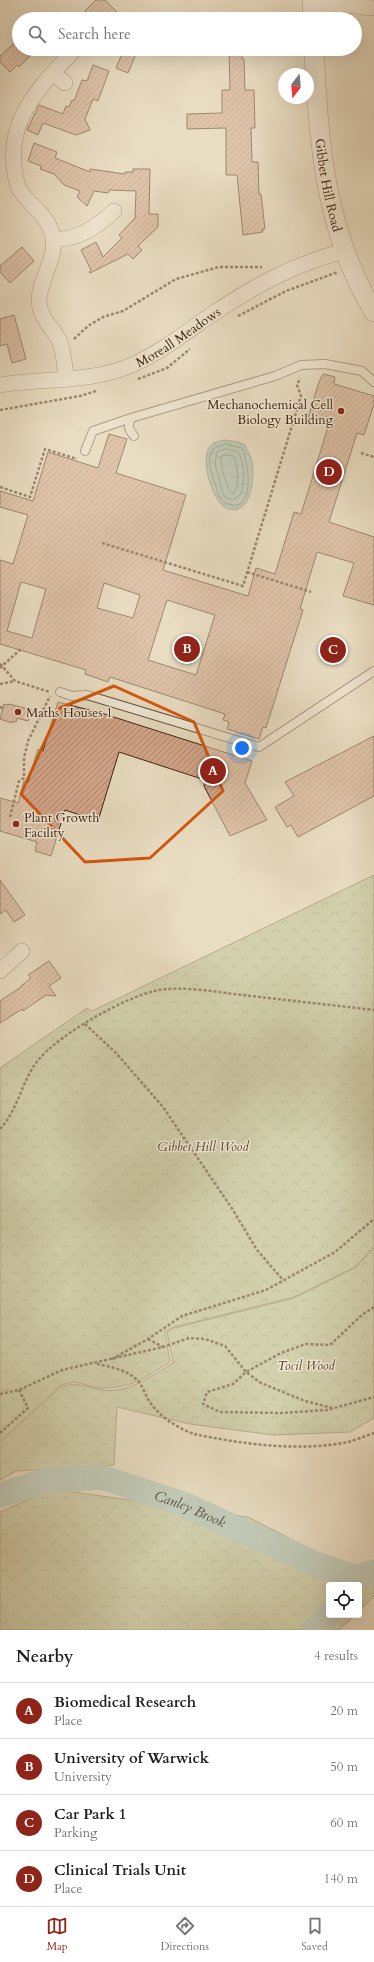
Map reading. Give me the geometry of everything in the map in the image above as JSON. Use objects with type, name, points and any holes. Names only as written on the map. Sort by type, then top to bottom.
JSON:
[{"type":"street","points":[[312,9],[344,5],[374,8]]},
{"type":"street","points":[[66,379],[62,350],[58,340],[43,317],[39,303],[40,291],[51,258],[53,239],[47,220],[18,187],[4,151],[11,126],[17,113],[29,96],[69,56]]},
{"type":"street","name":"Gibbet Hill Road","points":[[315,56],[322,158],[330,203],[344,251],[364,295],[374,312]]},
{"type":"street","points":[[53,73],[65,83]]},
{"type":"street","points":[[53,239],[63,240],[77,236],[101,223],[114,211]]},
{"type":"street","name":"Moreall Meadows","points":[[0,385],[66,379],[100,374],[131,365],[163,349],[245,293],[279,273],[321,257],[344,251]]},
{"type":"street","points":[[3,963],[22,951]]},
{"type":"lane","points":[[85,450],[93,431],[131,418],[275,376],[300,365],[325,364],[362,371],[374,382]]},
{"type":"lane","points":[[131,418],[128,424],[129,430],[134,436]]},
{"type":"lane","points":[[60,692],[72,696],[86,695],[259,747],[374,671]]},
{"type":"path","points":[[62,350],[88,326],[103,317],[123,311],[176,279],[219,267],[267,266]]},
{"type":"path","points":[[102,543],[243,586],[301,396],[297,385]]},
{"type":"path","points":[[0,487],[30,497],[45,449],[83,460],[85,450]]},
{"type":"path","points":[[361,453],[374,457]]},
{"type":"path","points":[[247,572],[311,592]]},
{"type":"path","points":[[15,681],[1,666],[21,649]]},
{"type":"path","points":[[0,684],[15,681],[52,692],[28,741],[24,758],[24,778],[19,781],[10,817]]},
{"type":"path","points":[[0,1129],[7,1121],[22,1088],[40,1058],[73,1030],[117,1006],[154,991],[196,989],[374,1010]]},
{"type":"path","points":[[84,1024],[116,1053],[163,1107],[257,1250],[284,1280]]},
{"type":"path","points":[[108,1361],[182,1316],[266,1290],[335,1252],[374,1219]]},
{"type":"path","points":[[374,1307],[363,1314],[330,1345],[306,1344],[281,1353],[246,1372],[233,1384],[207,1392],[203,1404],[220,1412],[281,1413],[334,1408],[374,1398]]},
{"type":"path","points":[[148,1338],[164,1347]]},
{"type":"path","points":[[0,1394],[19,1390],[62,1370],[108,1361],[164,1347],[189,1338],[206,1339],[225,1346],[246,1372],[261,1383],[305,1401],[334,1408]]},
{"type":"path","points":[[96,1363],[117,1368],[139,1382],[148,1400],[161,1413],[181,1430],[194,1434],[276,1446],[296,1446],[348,1442],[374,1433]]},
{"type":"path","points":[[0,1433],[28,1408],[19,1390]]},
{"type":"highlighted area","points":[[114,686],[194,722],[223,791],[150,858],[85,862],[21,794],[60,708]]},
{"type":"green space","name":"Gibbet Hill Wood","points":[[374,875],[374,1246],[355,1267],[294,1297],[174,1327],[165,1331],[170,1362],[140,1380],[124,1386],[98,1388],[73,1383],[60,1386],[0,1441],[0,1068],[87,1008],[92,1011]]},
{"type":"green space","name":"Tocil Wood","points":[[374,1248],[374,1418],[350,1432],[273,1435],[190,1424],[117,1407],[114,1465],[16,1471],[0,1480],[0,1443],[61,1387],[67,1385],[77,1385],[103,1390],[113,1390],[131,1386],[173,1363],[167,1332],[174,1328],[294,1298],[355,1268]]},
{"type":"green space","points":[[52,1489],[248,1517],[322,1555],[364,1568],[374,1579],[374,1596],[362,1608],[362,1582],[326,1582],[326,1618],[352,1618],[339,1630],[0,1630],[0,1512]]},
{"type":"water","points":[[225,440],[238,442],[245,445],[250,455],[253,469],[250,495],[241,508],[234,510],[226,508],[216,497],[207,469],[206,459],[211,445],[215,442]]},
{"type":"building","points":[[96,0],[105,0],[117,12],[86,12],[85,11]]},
{"type":"building","points":[[12,45],[12,56],[30,56],[19,67],[17,65],[10,72],[0,62],[0,56]]},
{"type":"building","points":[[121,56],[135,56],[128,73],[116,68]]},
{"type":"building","points":[[229,56],[242,56],[242,59],[244,59],[245,90],[254,90],[255,128],[251,128],[252,162],[258,162],[259,194],[261,194],[265,229],[262,229],[263,232],[243,235],[237,175],[226,175],[226,128],[187,129],[187,114],[222,113],[222,90],[230,90]]},
{"type":"building","points":[[93,65],[109,71],[98,101],[93,99],[85,119],[90,130],[76,135],[43,123],[38,135],[27,130],[39,105],[63,114],[66,106],[69,107],[72,100],[74,101],[82,80],[87,81]]},
{"type":"building","points":[[34,143],[57,152],[55,158],[90,172],[90,169],[125,174],[125,172],[133,172],[133,169],[150,169],[149,214],[158,214],[158,227],[138,246],[142,250],[133,259],[128,254],[90,273],[89,272],[91,270],[81,250],[96,242],[103,257],[122,238],[119,235],[135,218],[136,191],[109,190],[108,193],[94,191],[87,206],[77,197],[80,191],[64,185],[54,174],[40,169],[41,166],[28,161]]},
{"type":"building","points":[[22,247],[34,261],[10,283],[0,272],[0,266]]},
{"type":"building","points":[[14,315],[26,359],[12,363],[7,344],[0,346],[0,319]]},
{"type":"building","points":[[323,374],[335,377],[334,384],[374,396],[374,404],[364,435],[357,433],[329,522],[374,537],[374,605],[343,596],[354,563],[317,552],[300,609],[303,610],[266,728],[263,727],[259,739],[227,729],[229,722],[223,720],[225,714],[110,677],[108,682],[85,674],[86,670],[0,644],[0,560],[13,564],[28,515],[0,507],[0,491],[33,501],[48,452],[98,468],[109,434],[127,439],[116,473],[186,495],[163,570],[248,596],[256,568],[275,574],[294,512],[301,514],[329,424],[308,418],[319,382]],"holes":[[[21,582],[46,589],[32,638],[7,631]],[[104,583],[140,595],[133,618],[97,608]],[[167,600],[215,615],[196,675],[148,660]]]},
{"type":"building","points":[[58,702],[101,713],[252,761],[245,783],[267,820],[230,836],[204,786],[205,780],[119,752],[98,821],[65,810],[51,856],[35,851],[37,842],[0,831],[0,798],[18,803],[24,781],[28,782],[38,749],[43,751]]},
{"type":"building","name":"Maths Houses 1","points":[[4,704],[32,710],[28,721],[17,718],[16,722],[13,721],[12,723],[0,719]]},
{"type":"building","points":[[374,736],[374,796],[298,837],[291,825],[287,827],[275,807],[294,796],[285,782]]},
{"type":"building","points":[[0,880],[25,915],[14,922],[6,910],[0,914]]},
{"type":"building","points":[[49,961],[61,978],[49,986],[56,996],[46,995],[23,1011],[22,1009],[0,1023],[0,1001],[21,987],[31,978],[28,975]]},
{"type":"waterway","name":"Canley Brook","points":[[0,1495],[44,1481],[101,1477],[183,1504],[316,1564],[355,1577],[374,1572]]},
{"type":"waterway","points":[[313,1630],[326,1617]]},
{"type":"place","name":"Mechanochemical Cell Biology Building","points":[[341,411]]},
{"type":"place","name":"Clinical Trials Unit","points":[[329,472]]},
{"type":"place","name":"University of Warwick","points":[[187,649]]},
{"type":"place","name":"Car Park 1","points":[[333,650]]},
{"type":"place","name":"Maths Houses 1","points":[[18,712]]},
{"type":"place","name":"Biomedical Research","points":[[213,771]]},
{"type":"place","name":"Plant Growth Facility","points":[[16,824]]}]
